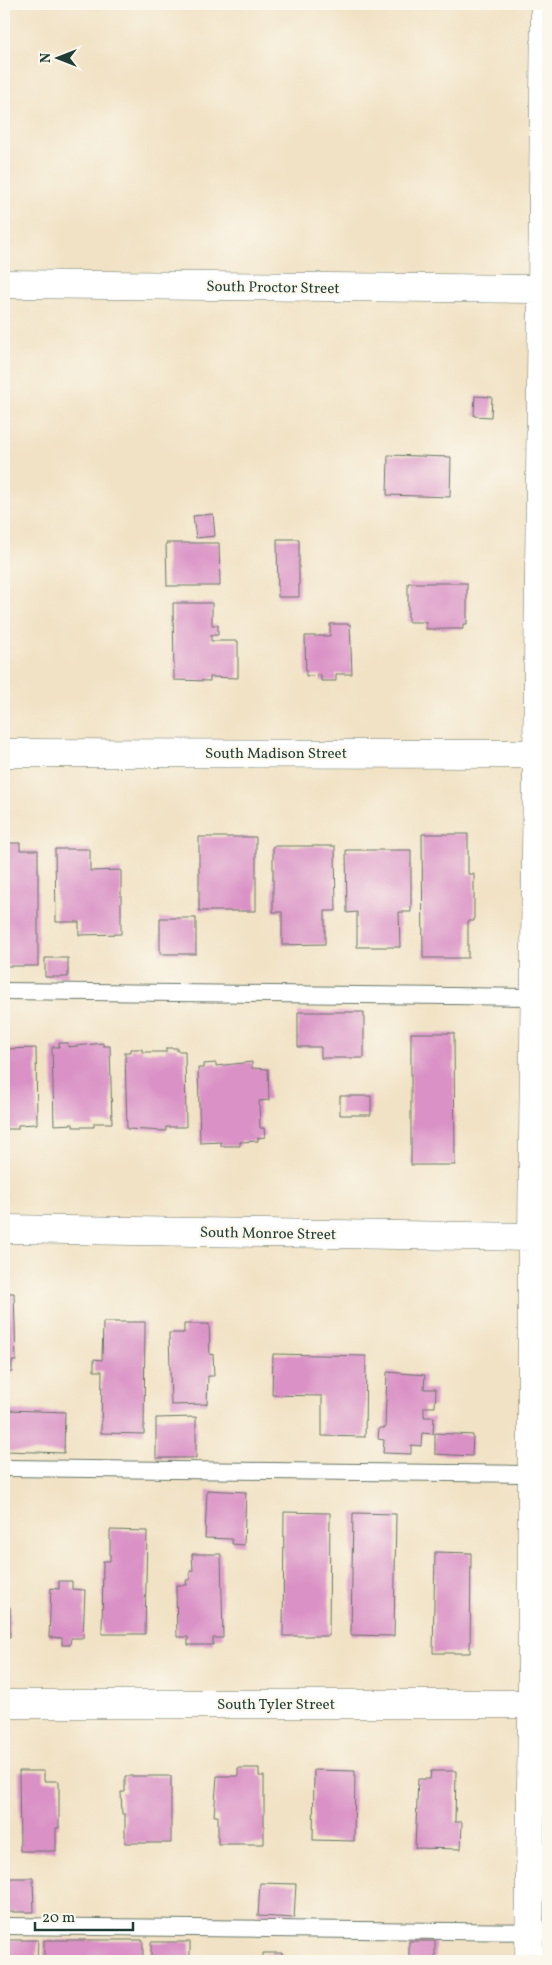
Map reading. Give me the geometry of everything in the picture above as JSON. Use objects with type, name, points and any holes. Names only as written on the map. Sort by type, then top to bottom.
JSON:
[{"type":"street","points":[[529,1961],[539,1932],[540,1704],[532,1474],[532,1236],[535,997],[543,754],[542,289],[545,4]]},
{"type":"street","name":"South Proctor Street","points":[[4,284],[542,289]]},
{"type":"street","name":"South Madison Street","points":[[4,753],[543,754]]},
{"type":"street","name":"South Monroe Street","points":[[4,1229],[532,1236]]},
{"type":"street","name":"South Tyler Street","points":[[4,1704],[540,1704]]},
{"type":"lane","points":[[4,991],[535,997]]},
{"type":"lane","points":[[4,1468],[532,1474]]},
{"type":"lane","points":[[4,1926],[539,1932]]},
{"type":"building","points":[[475,396],[492,397],[491,417],[474,416]]},
{"type":"building","points":[[388,455],[451,457],[450,497],[387,495]]},
{"type":"building","points":[[213,514],[215,536],[196,538],[193,516]]},
{"type":"building","points":[[277,539],[299,539],[299,597],[278,597]]},
{"type":"building","points":[[166,543],[219,543],[220,586],[167,586]]},
{"type":"building","points":[[408,583],[467,583],[467,624],[463,624],[463,629],[426,629],[426,622],[408,622]]},
{"type":"building","points":[[173,603],[212,603],[212,625],[218,625],[218,635],[211,635],[211,641],[238,641],[238,678],[210,677],[210,681],[174,680]]},
{"type":"building","points":[[330,624],[350,624],[352,674],[336,674],[336,681],[321,681],[321,675],[306,676],[305,636],[330,636]]},
{"type":"building","points":[[422,834],[468,834],[468,874],[474,874],[474,921],[468,921],[468,958],[423,958]]},
{"type":"building","points":[[199,837],[256,837],[256,911],[199,911]]},
{"type":"building","points":[[4,843],[20,843],[20,850],[38,850],[38,966],[4,966]]},
{"type":"building","points":[[273,846],[335,846],[336,911],[325,911],[325,944],[282,945],[282,912],[273,912]]},
{"type":"building","points":[[55,849],[90,849],[90,871],[121,870],[121,934],[79,935],[79,922],[56,922]]},
{"type":"building","points":[[346,850],[411,850],[411,912],[399,912],[400,947],[357,947],[357,912],[347,913]]},
{"type":"building","points":[[160,918],[196,918],[196,954],[160,954]]},
{"type":"building","points":[[45,958],[68,958],[68,977],[45,977]]},
{"type":"building","points":[[298,1012],[364,1012],[364,1058],[321,1058],[321,1047],[298,1047]]},
{"type":"building","points":[[411,1033],[454,1033],[455,1165],[411,1165]]},
{"type":"building","points":[[59,1043],[68,1043],[68,1047],[103,1043],[103,1046],[110,1046],[112,1123],[94,1123],[94,1127],[73,1127],[73,1124],[54,1125],[52,1047],[59,1047]]},
{"type":"building","points":[[36,1048],[37,1124],[18,1125],[18,1129],[4,1129],[4,1049]]},
{"type":"building","points":[[166,1048],[177,1048],[177,1051],[185,1051],[186,1127],[166,1127],[166,1131],[127,1129],[125,1052],[131,1052],[131,1049],[142,1049],[142,1052],[166,1052]]},
{"type":"building","points":[[252,1062],[252,1068],[268,1069],[269,1100],[259,1101],[260,1128],[264,1128],[265,1137],[258,1138],[258,1141],[240,1142],[240,1146],[221,1146],[221,1142],[200,1143],[198,1068],[203,1068],[203,1064],[216,1063],[216,1066]]},
{"type":"building","points":[[340,1096],[371,1096],[371,1115],[340,1115]]},
{"type":"building","points":[[4,1293],[14,1293],[16,1361],[12,1361],[12,1372],[4,1373]]},
{"type":"building","points":[[103,1322],[145,1322],[144,1434],[101,1433],[102,1371],[94,1371],[94,1359],[102,1360]]},
{"type":"building","points":[[184,1324],[209,1324],[210,1355],[213,1354],[214,1376],[208,1376],[207,1404],[171,1405],[169,1333],[184,1333]]},
{"type":"building","points":[[273,1354],[366,1356],[365,1437],[322,1436],[322,1396],[272,1395]]},
{"type":"building","points":[[387,1372],[425,1375],[424,1389],[436,1389],[435,1407],[424,1407],[424,1417],[434,1417],[433,1434],[422,1433],[421,1446],[411,1445],[411,1454],[383,1453],[384,1440],[378,1439],[379,1428],[385,1428]]},
{"type":"building","points":[[8,1410],[65,1412],[64,1453],[6,1451]]},
{"type":"building","points":[[196,1417],[196,1458],[156,1458],[156,1418]]},
{"type":"building","points":[[435,1433],[473,1435],[472,1456],[435,1454]]},
{"type":"building","points":[[207,1490],[246,1492],[244,1545],[232,1544],[232,1539],[205,1538]]},
{"type":"building","points":[[284,1512],[330,1513],[329,1636],[283,1636]]},
{"type":"building","points":[[353,1513],[396,1514],[394,1636],[351,1635]]},
{"type":"building","points":[[110,1530],[147,1531],[145,1634],[102,1634],[103,1561],[110,1561]]},
{"type":"building","points":[[435,1552],[471,1553],[470,1653],[433,1653]]},
{"type":"building","points":[[192,1554],[221,1554],[223,1638],[213,1638],[213,1645],[188,1645],[188,1637],[177,1637],[176,1585],[187,1585],[186,1580],[190,1580],[190,1571],[193,1571]]},
{"type":"building","points":[[59,1581],[72,1581],[72,1589],[85,1590],[83,1638],[71,1638],[70,1645],[62,1645],[62,1638],[49,1637],[51,1588],[59,1589]]},
{"type":"building","points":[[4,1607],[10,1607],[10,1637],[4,1637]]},
{"type":"building","points":[[238,1768],[259,1768],[259,1776],[264,1776],[264,1844],[218,1844],[218,1816],[214,1816],[217,1776],[238,1776]]},
{"type":"building","points":[[314,1770],[355,1771],[354,1841],[313,1840]]},
{"type":"building","points":[[19,1771],[44,1771],[44,1781],[59,1781],[59,1828],[56,1828],[56,1851],[20,1851]]},
{"type":"building","points":[[431,1771],[456,1771],[455,1822],[462,1822],[461,1849],[415,1848],[418,1779],[430,1779]]},
{"type":"building","points":[[125,1776],[171,1776],[171,1843],[125,1843],[125,1814],[122,1814],[121,1792],[125,1792]]},
{"type":"building","points":[[4,1878],[33,1878],[34,1912],[4,1912]]},
{"type":"building","points":[[260,1883],[296,1884],[294,1918],[258,1916]]},
{"type":"building","points":[[4,1940],[38,1940],[37,1961],[4,1961]]},
{"type":"building","points":[[44,1940],[143,1940],[143,1961],[44,1961]]},
{"type":"building","points":[[409,1941],[435,1941],[435,1961],[409,1961]]},
{"type":"building","points":[[151,1942],[190,1942],[190,1961],[151,1961]]},
{"type":"building","points":[[263,1953],[282,1953],[282,1961],[263,1961]]}]
